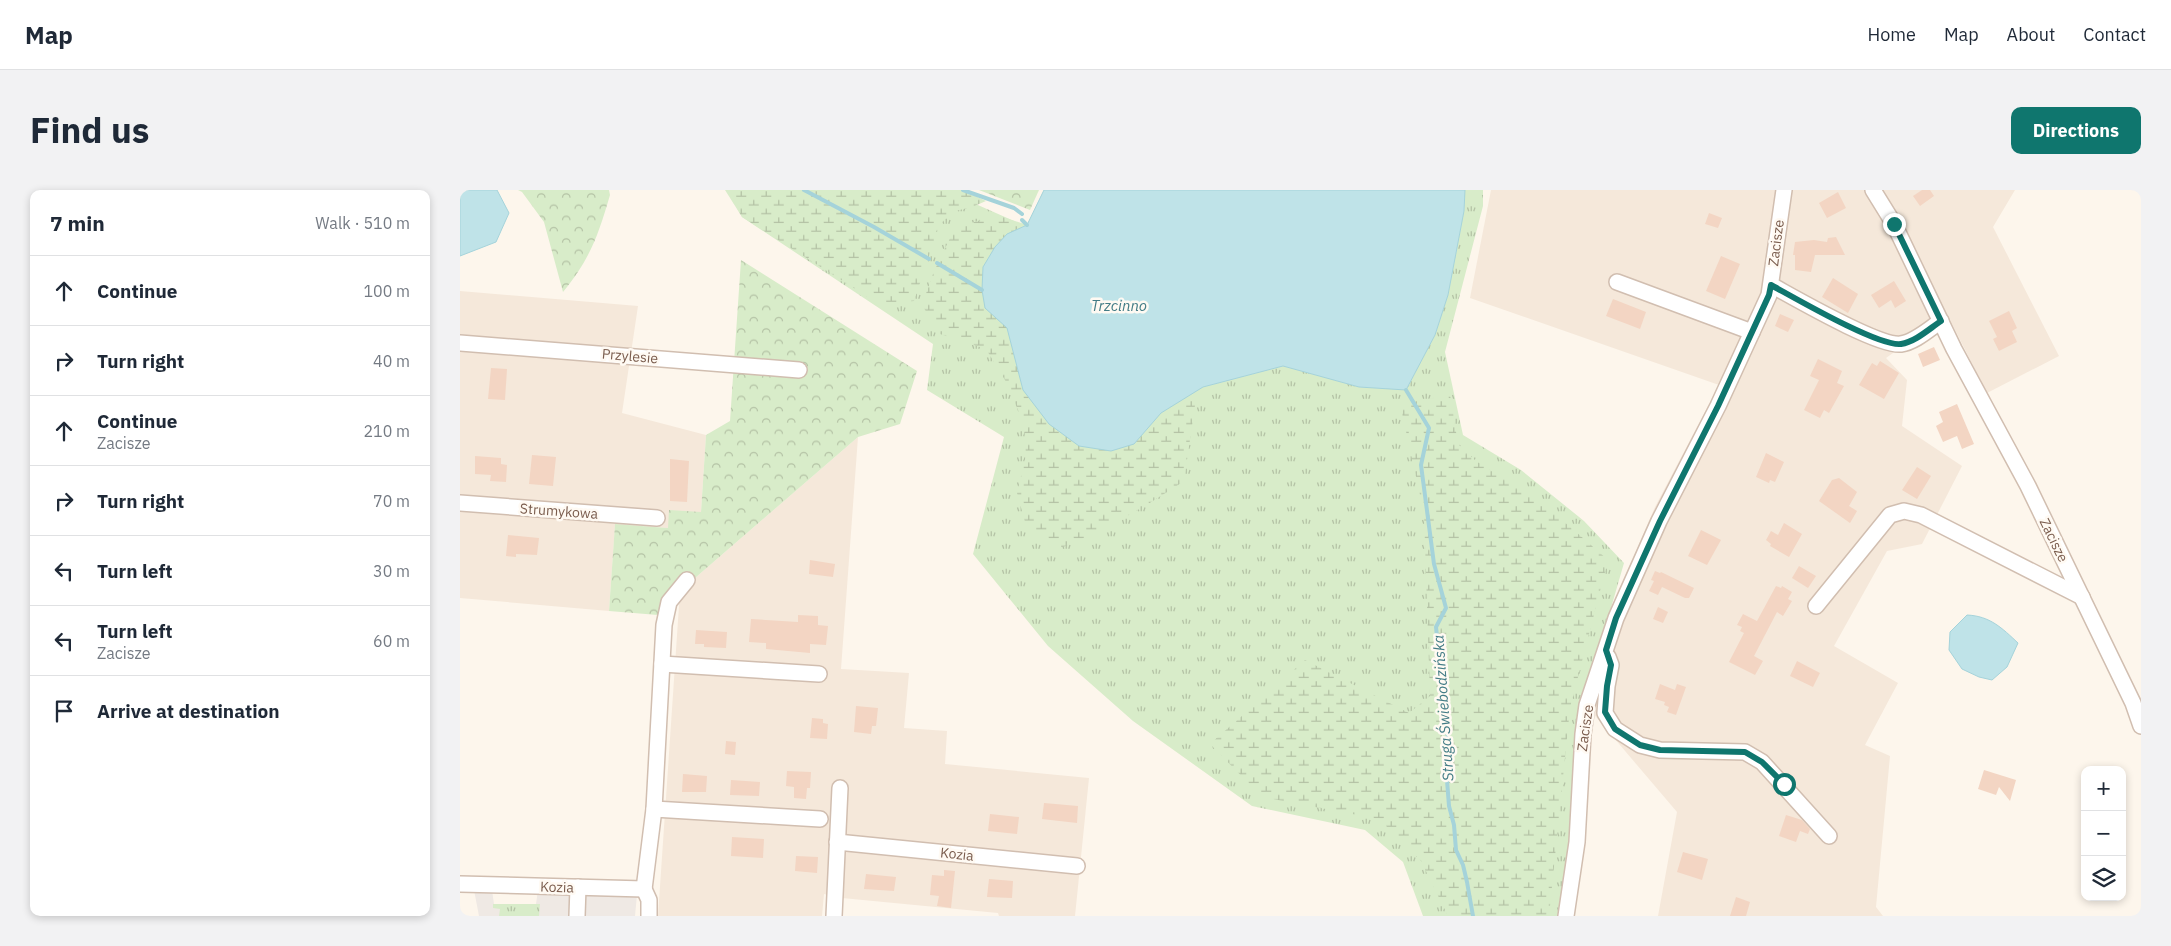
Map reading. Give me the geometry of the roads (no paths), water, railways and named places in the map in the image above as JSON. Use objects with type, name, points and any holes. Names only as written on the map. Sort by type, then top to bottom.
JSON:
[{"type":"street","name":"Zacisze","points":[[1566,916],[1577,842],[1583,734],[1587,705],[1616,618],[1660,521],[1718,406],[1769,295],[1784,190]]},
{"type":"street","name":"Zacisze","points":[[1873,190],[1894,224],[1941,321],[2028,486],[2133,703],[2141,726]]},
{"type":"street","points":[[1617,282],[1752,332]]},
{"type":"street","points":[[1771,285],[1889,344],[1902,344],[1918,337],[1941,321]]},
{"type":"street","name":"Przylesie","points":[[460,343],[800,370]]},
{"type":"street","name":"Strumykowa","points":[[460,503],[657,518]]},
{"type":"street","name":"Zacisze","points":[[1816,606],[1890,515],[1904,511],[1921,515],[2082,597]]},
{"type":"street","points":[[649,916],[649,900],[644,888],[654,809],[664,625],[669,602],[687,580]]},
{"type":"street","points":[[1606,650],[1611,665],[1605,712],[1615,729],[1640,745],[1660,750],[1745,752],[1762,762],[1829,836]]},
{"type":"street","points":[[662,664],[819,674]]},
{"type":"street","points":[[834,916],[840,788]]},
{"type":"street","points":[[654,809],[820,819]]},
{"type":"street","name":"Kozia","points":[[838,842],[1077,866]]},
{"type":"street","name":"Kozia","points":[[460,884],[644,888]]},
{"type":"street","points":[[577,916],[578,887]]},
{"type":"water","points":[[460,190],[497,190],[509,213],[496,242],[460,256]]},
{"type":"water","name":"Trzcinno","points":[[1044,190],[1465,190],[1464,211],[1448,295],[1435,335],[1406,390],[1359,387],[1283,366],[1203,387],[1161,413],[1134,444],[1111,451],[1079,446],[1049,424],[1023,390],[1007,328],[985,308],[982,290],[983,267],[995,247],[1007,234],[1027,225]]},
{"type":"water","points":[[1967,615],[1989,620],[2018,643],[2007,667],[1992,680],[1979,677],[1962,669],[1949,650],[1950,632]]},
{"type":"waterway","points":[[804,190],[929,259]]},
{"type":"waterway","points":[[963,190],[1014,208],[1022,214]]},
{"type":"waterway","points":[[1022,220],[1027,225]]},
{"type":"waterway","points":[[937,263],[982,290]]},
{"type":"waterway","name":"Struga Świebodzińska","points":[[1406,390],[1429,428],[1421,465],[1434,564],[1446,608],[1436,627],[1449,749],[1447,780],[1449,806],[1454,825],[1456,850],[1463,865],[1473,916]]}]
